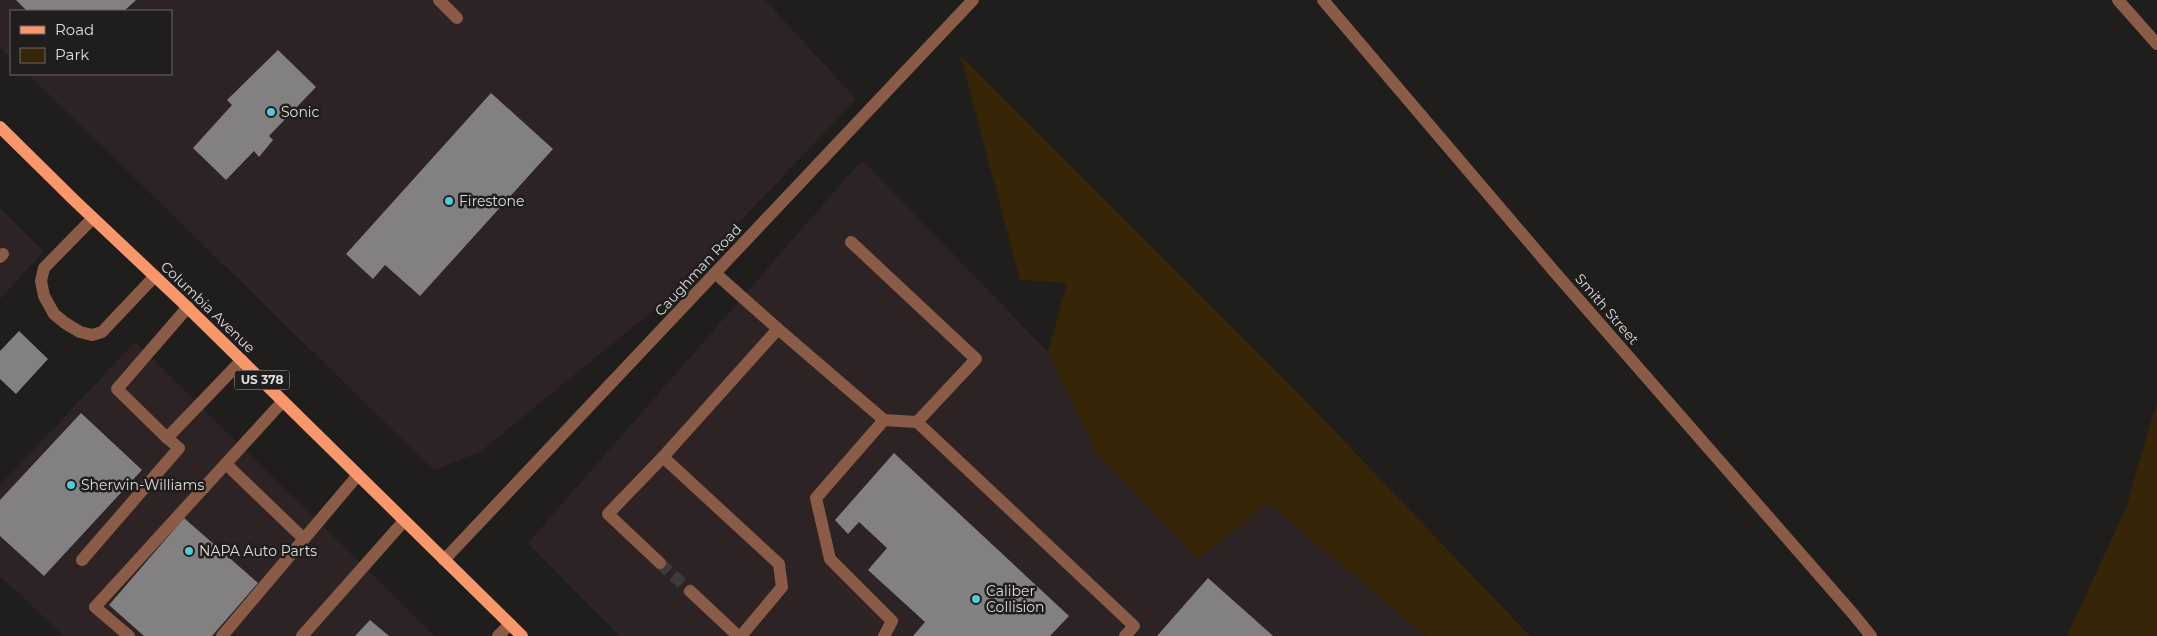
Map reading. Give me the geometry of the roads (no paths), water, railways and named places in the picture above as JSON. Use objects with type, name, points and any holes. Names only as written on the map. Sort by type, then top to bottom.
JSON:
[{"type":"main road","name":"Columbia Avenue","points":[[0,127],[188,307],[522,636]]},
{"type":"street","points":[[439,0],[456,18]]},
{"type":"street","name":"Caughman Road","points":[[444,560],[973,0]]},
{"type":"street","name":"Smith Street","points":[[1323,0],[1871,636]]},
{"type":"street","points":[[2118,0],[2157,44]]},
{"type":"street","points":[[93,218],[44,268],[41,281],[44,296],[54,314],[80,332],[92,336],[102,332],[155,276]]},
{"type":"street","points":[[852,242],[976,359],[917,422]]},
{"type":"street","points":[[715,273],[884,420],[917,422],[1134,626],[1125,636]]},
{"type":"street","points":[[82,560],[179,448],[117,389],[188,307]]},
{"type":"street","points":[[660,563],[608,514],[778,328]]},
{"type":"street","points":[[167,438],[242,360]]},
{"type":"street","points":[[129,636],[95,607],[284,401]]},
{"type":"street","points":[[884,420],[816,498],[830,559],[892,621],[884,636]]},
{"type":"street","points":[[663,456],[779,564],[782,587],[740,636],[690,591]]},
{"type":"street","points":[[226,464],[304,539]]},
{"type":"street","points":[[222,636],[358,475]]},
{"type":"street","points":[[302,636],[404,521]]},
{"type":"street","points":[[498,636],[510,624]]},
{"type":"tunnel","points":[[660,563],[690,591]]},
{"type":"place","name":"Sonic","points":[[271,112]]},
{"type":"place","name":"Firestone","points":[[449,201]]},
{"type":"place","name":"Sherwin-Williams","points":[[71,485]]},
{"type":"place","name":"NAPA Auto Parts","points":[[189,551]]},
{"type":"place","name":"Caliber Collision","points":[[976,599]]}]
